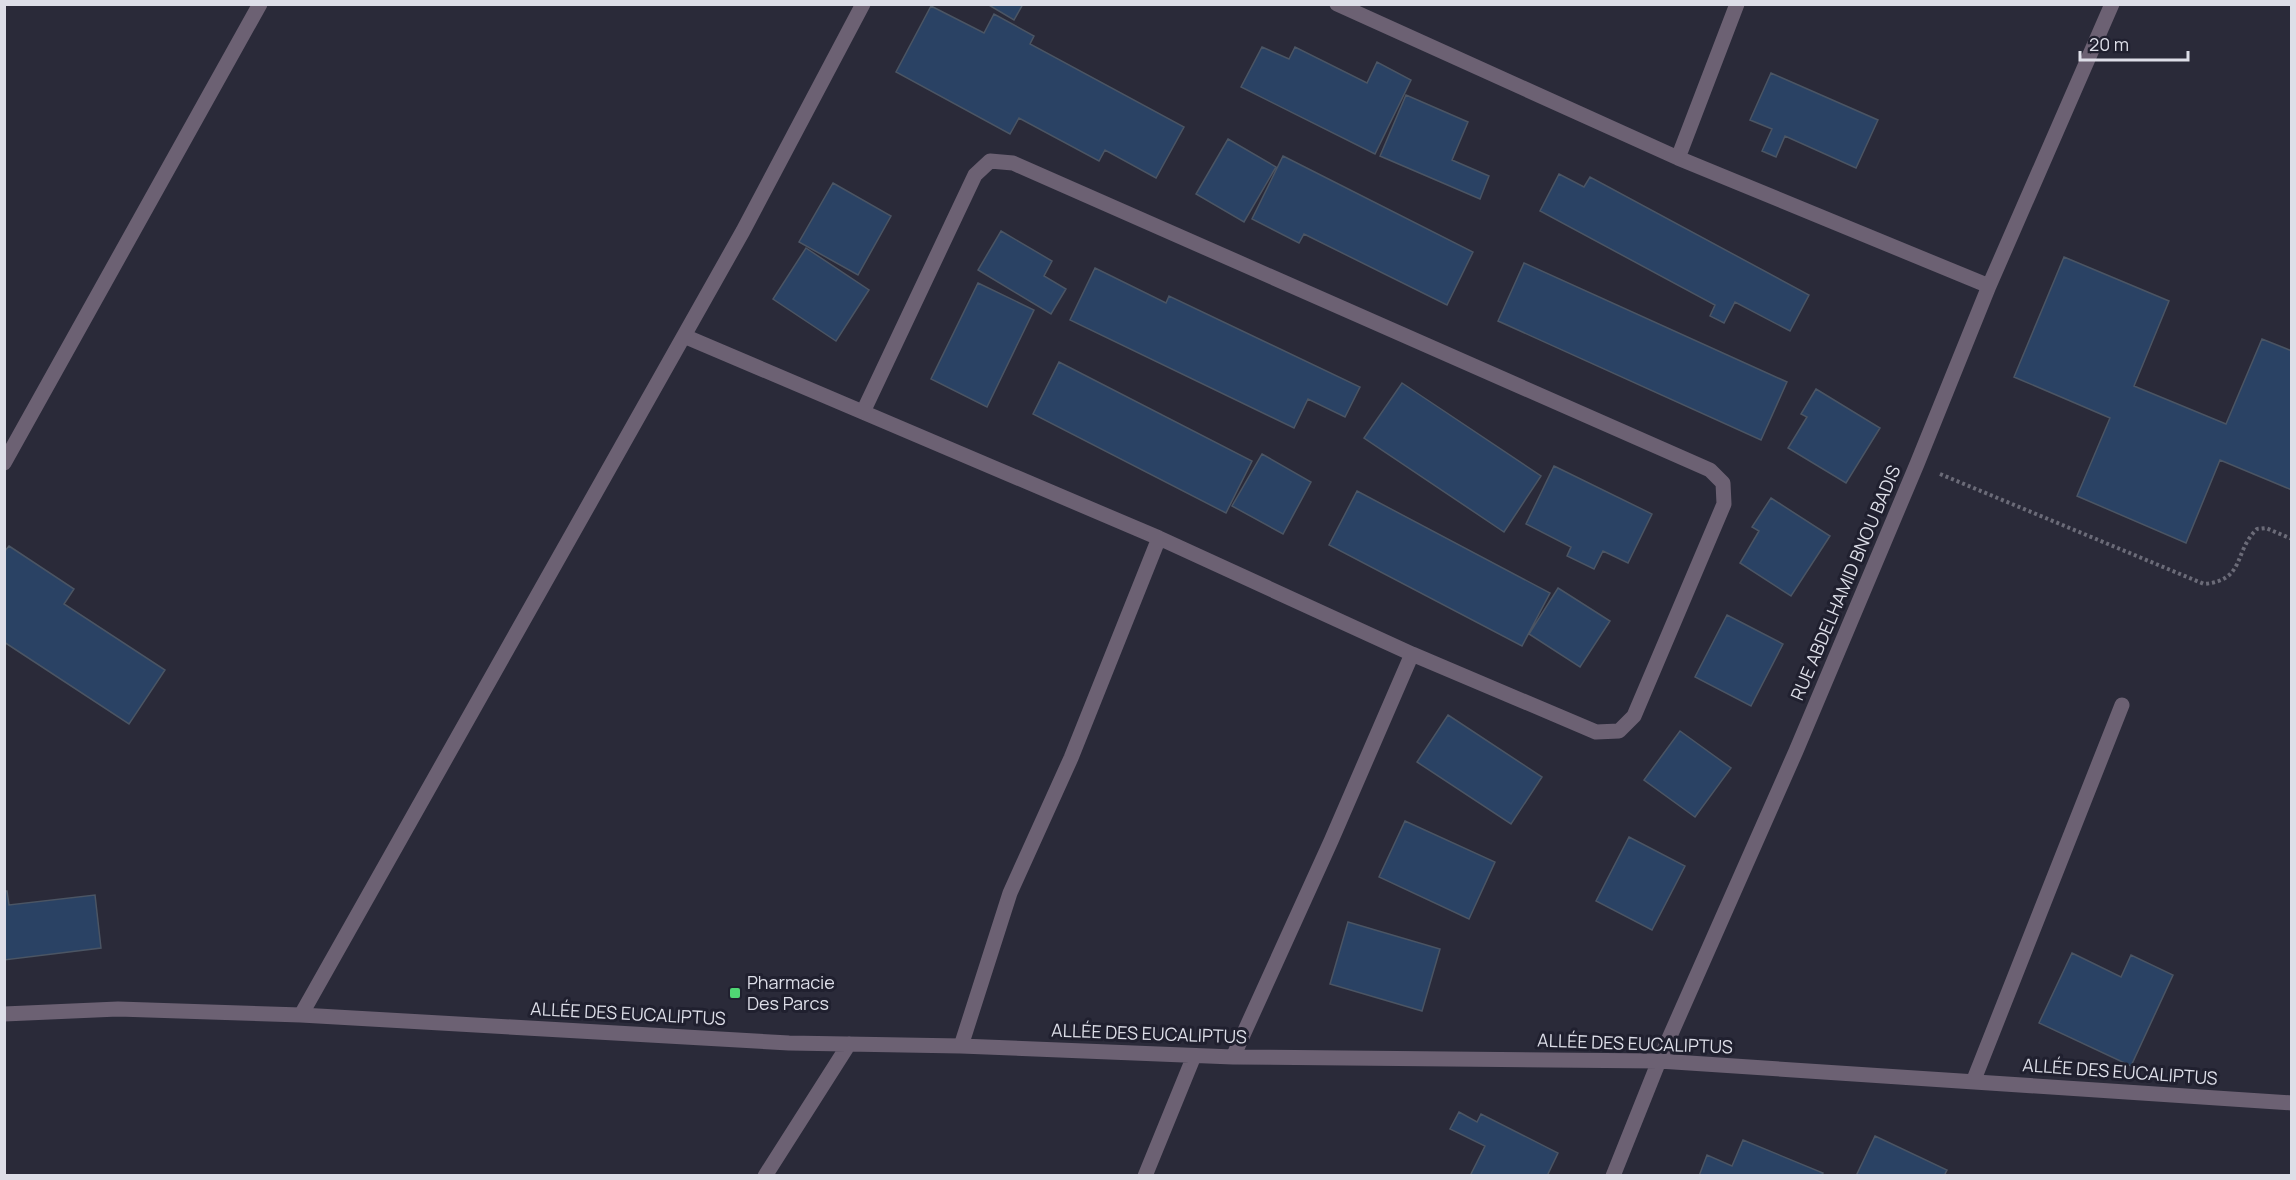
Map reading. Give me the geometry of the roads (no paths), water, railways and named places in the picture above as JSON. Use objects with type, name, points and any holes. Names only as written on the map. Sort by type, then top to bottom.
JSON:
[{"type":"street","points":[[4,463],[260,4]]},
{"type":"street","points":[[301,1016],[743,231],[864,4]]},
{"type":"street","points":[[1337,4],[1678,158],[1989,286]]},
{"type":"street","points":[[1678,158],[1737,4]]},
{"type":"street","name":"RUE ABDELHAMID BNOU BADIS","points":[[1613,1176],[1659,1061],[1796,751],[1917,465],[1989,286],[2112,4]]},
{"type":"street","points":[[684,336],[1159,538],[1412,654],[1596,732],[1619,731],[1634,716],[1724,504],[1723,483],[1710,470],[1013,163],[990,161],[975,175],[863,411]]},
{"type":"street","points":[[961,1046],[1010,893],[1071,758],[1159,538]]},
{"type":"street","points":[[1233,1057],[1331,841],[1412,654]]},
{"type":"street","points":[[1973,1082],[2122,705]]},
{"type":"street","name":"ALLÉE DES EUCALIPTUS","points":[[4,1014],[118,1009],[301,1016],[789,1043],[961,1046],[1233,1057],[1659,1061],[2292,1103]]},
{"type":"street","points":[[765,1176],[849,1044]]},
{"type":"street","points":[[1145,1176],[1194,1056]]},
{"type":"place","name":"Pharmacie Des Parcs","points":[[735,993]]}]
